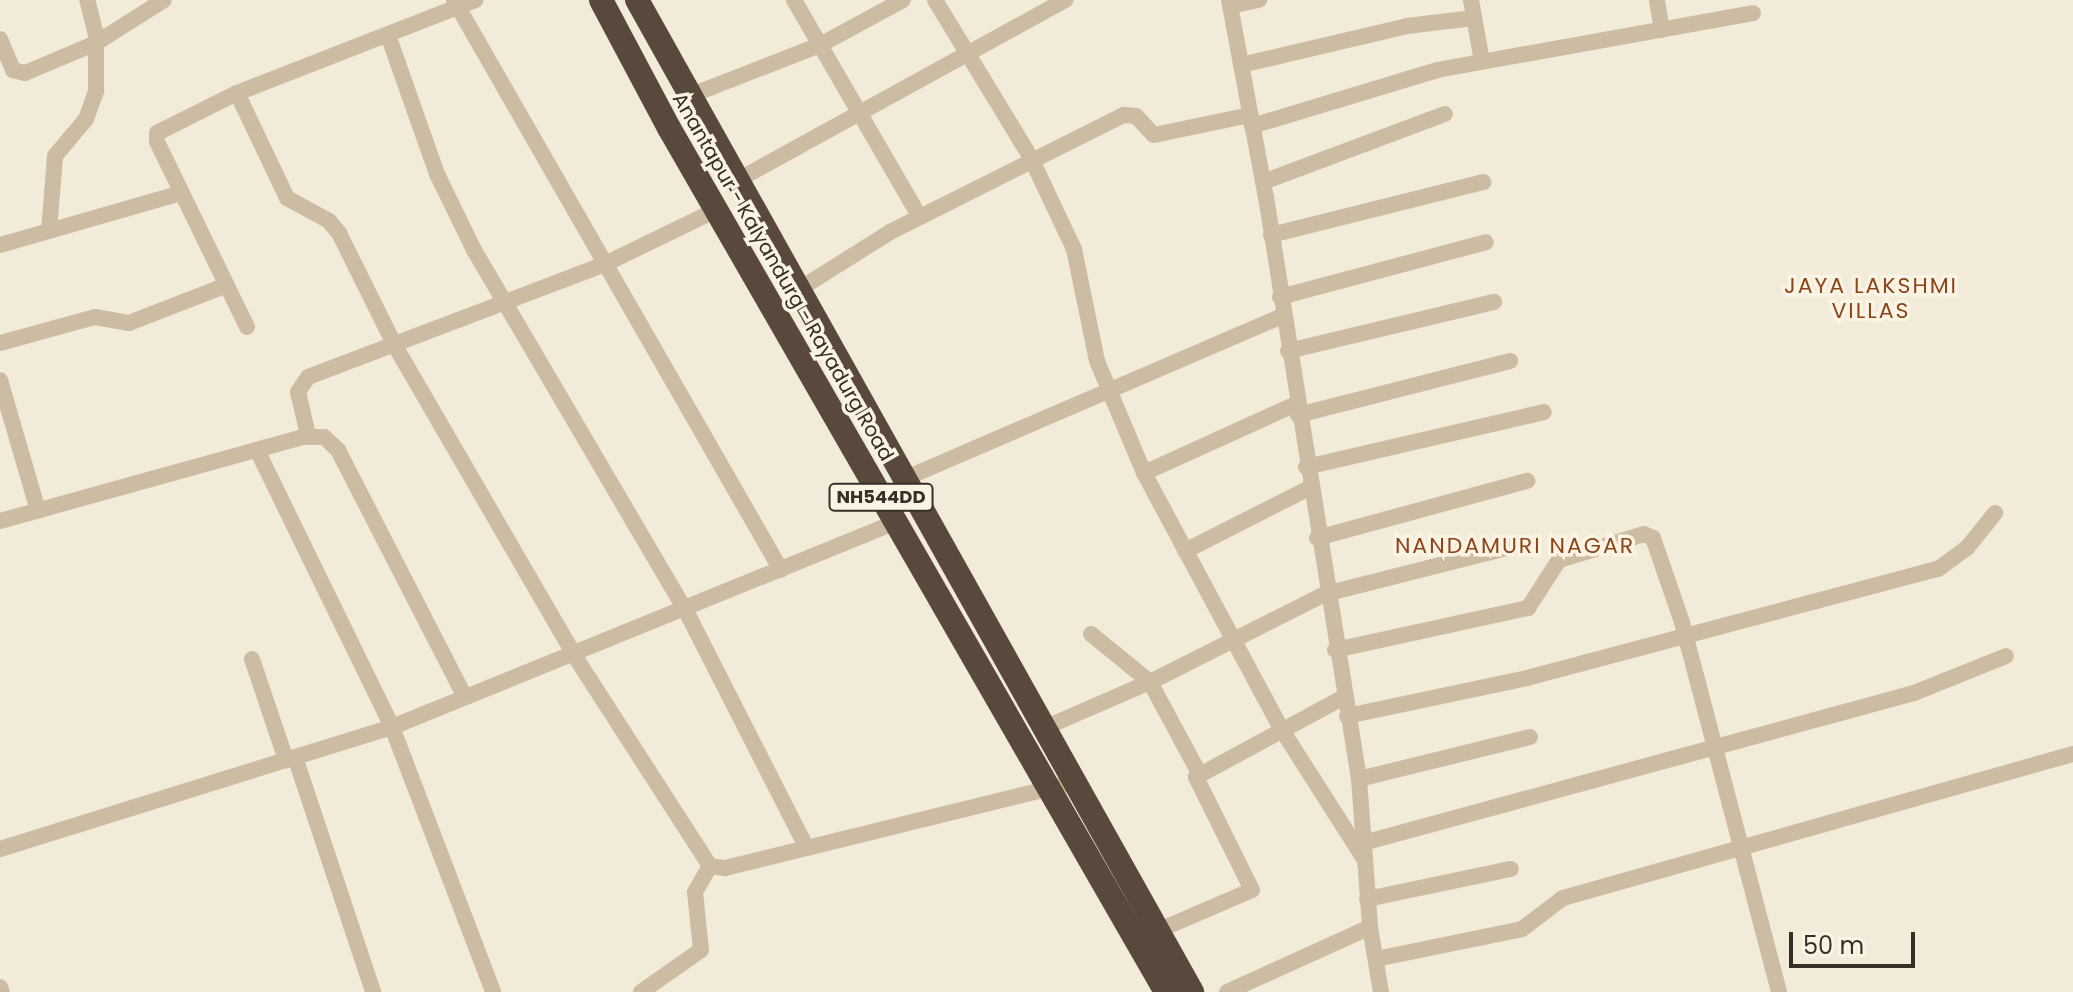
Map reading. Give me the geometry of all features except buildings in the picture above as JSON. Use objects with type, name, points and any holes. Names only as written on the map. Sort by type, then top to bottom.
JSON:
[{"type":"highway","name":"Anantapur - Kalyandurg - Rayadurg Road","points":[[601,0],[716,210],[1166,992]]},
{"type":"highway","name":"Anantapur - Kalyandurg - Rayadurg Road","points":[[637,0],[1192,992]]},
{"type":"street","points":[[49,231],[51,167],[62,143],[92,106],[96,43],[87,0]]},
{"type":"street","points":[[0,39],[13,70],[20,73],[96,43],[164,0]]},
{"type":"street","points":[[247,327],[181,193],[157,133],[237,93],[388,35],[456,4],[475,0]]},
{"type":"street","points":[[794,0],[920,217]]},
{"type":"street","points":[[689,96],[820,45],[903,0]]},
{"type":"street","points":[[935,0],[1033,163],[1074,249],[1097,361],[1144,473],[1282,730],[1364,851]]},
{"type":"street","points":[[736,181],[1065,0]]},
{"type":"street","points":[[1259,0],[1229,3],[1263,182],[1325,594],[1359,779],[1367,899],[1381,992]]},
{"type":"street","points":[[1471,0],[1482,61]]},
{"type":"street","points":[[1657,0],[1662,30]]},
{"type":"street","points":[[456,4],[781,570]]},
{"type":"street","points":[[798,290],[920,217],[1124,115],[1136,116],[1154,135],[1251,121],[1482,61],[1753,13]]},
{"type":"street","points":[[1241,65],[1407,26],[1474,18]]},
{"type":"street","points":[[388,35],[437,174],[503,301],[685,609],[807,848]]},
{"type":"street","points":[[237,93],[287,198],[334,226],[394,344],[574,655],[710,866],[725,868],[1074,782]]},
{"type":"street","points":[[1263,182],[1445,114]]},
{"type":"street","points":[[1271,235],[1484,182]]},
{"type":"street","points":[[0,245],[181,193]]},
{"type":"street","points":[[308,435],[298,392],[302,381],[605,264],[716,210]]},
{"type":"street","points":[[1280,297],[1486,242]]},
{"type":"street","points":[[0,343],[95,317],[129,323],[227,285]]},
{"type":"street","points":[[1288,351],[1494,302]]},
{"type":"street","points":[[906,478],[1110,393],[1283,316]]},
{"type":"street","points":[[1144,473],[1297,410],[1510,361]]},
{"type":"street","points":[[0,380],[38,511]]},
{"type":"street","points":[[1306,467],[1544,412]]},
{"type":"street","points":[[0,521],[308,435],[324,437],[338,450],[465,697]]},
{"type":"street","points":[[257,450],[392,727],[493,992]]},
{"type":"street","points":[[1317,538],[1527,481]]},
{"type":"street","points":[[1185,551],[1309,488]]},
{"type":"street","points":[[1347,716],[1527,678],[1938,569],[1967,548],[1995,513]]},
{"type":"street","points":[[0,849],[392,727],[896,522]]},
{"type":"street","points":[[1335,650],[1528,608],[1559,560],[1644,534],[1655,541],[1685,636],[1779,992]]},
{"type":"street","points":[[1044,728],[1150,682],[1325,594],[1515,546]]},
{"type":"street","points":[[1091,634],[1150,682],[1200,775]]},
{"type":"street","points":[[1364,851],[1914,693],[2006,656]]},
{"type":"street","points":[[252,659],[373,992]]},
{"type":"street","points":[[1157,931],[1252,890],[1196,777],[1344,697]]},
{"type":"street","points":[[1359,779],[1530,737]]},
{"type":"street","points":[[1376,959],[1522,929],[1563,898],[2073,754]]},
{"type":"street","points":[[641,992],[701,950],[695,892],[710,866]]},
{"type":"street","points":[[1367,899],[1511,869]]},
{"type":"street","points":[[1227,992],[1370,927]]},
{"type":"district","name":"JAYA LAKSHMI VILLAS","points":[[1871,298]]},
{"type":"district","name":"NANDAMURI NAGAR","points":[[1515,546]]}]
